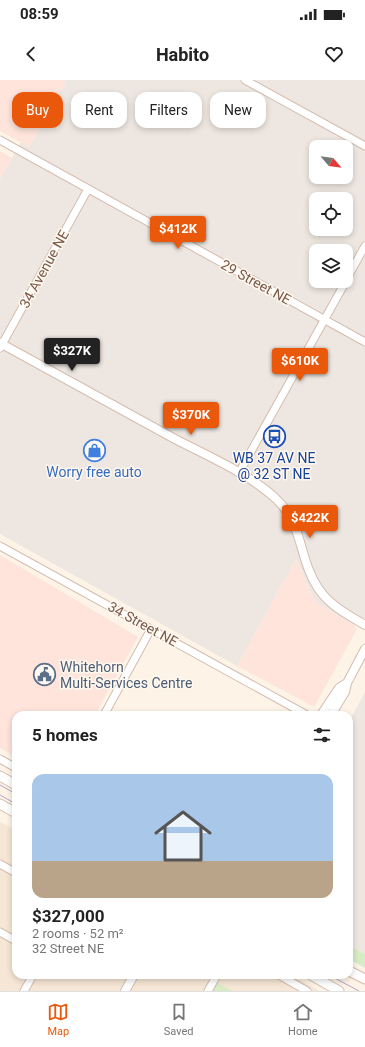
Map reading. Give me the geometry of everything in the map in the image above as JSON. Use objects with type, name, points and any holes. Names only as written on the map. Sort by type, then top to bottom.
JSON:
[{"type":"main road","points":[[0,776],[12,783]]},
{"type":"main road","points":[[0,804],[12,811]]},
{"type":"main road","points":[[353,973],[365,979]]},
{"type":"main road","points":[[317,979],[339,991]]},
{"type":"street","points":[[245,80],[365,146]]},
{"type":"street","name":"29 Street NE","points":[[0,140],[365,342]]},
{"type":"street","name":"34 Avenue NE","points":[[1,345],[88,189]]},
{"type":"street","points":[[353,268],[365,246]]},
{"type":"street","points":[[239,473],[342,288]]},
{"type":"street","points":[[1,345],[239,473],[263,488],[283,504],[290,514],[310,573],[318,588],[333,605],[365,625]]},
{"type":"street","name":"34 Street NE","points":[[0,546],[299,711]]},
{"type":"street","points":[[106,711],[151,629]]},
{"type":"street","points":[[333,711],[345,692],[347,683],[365,649]]},
{"type":"street","points":[[324,711],[340,688],[347,683]]},
{"type":"street","points":[[0,759],[12,766]]},
{"type":"street","points":[[0,864],[12,871]]},
{"type":"street","points":[[0,932],[12,939]]},
{"type":"street","points":[[24,991],[31,979]]},
{"type":"street","points":[[125,991],[132,979]]},
{"type":"street","points":[[208,991],[215,979]]},
{"type":"street","points":[[286,979],[307,991]]},
{"type":"shaded area","points":[[0,80],[63,80],[66,82],[60,92],[12,92],[12,128],[40,128],[29,147],[0,131]]},
{"type":"shaded area","points":[[63,80],[365,80],[365,618],[353,624],[315,602],[296,559],[237,666],[0,534],[0,179],[21,142],[29,147],[40,128],[63,128],[63,92],[60,92],[66,82]]},
{"type":"shaded area","points":[[0,151],[12,158],[0,179]]},
{"type":"shaded area","points":[[0,555],[138,637],[97,711],[12,711],[12,755],[0,748]]},
{"type":"shaded area","points":[[296,559],[315,602],[353,624],[356,628],[355,633],[314,707],[237,666]]},
{"type":"shaded area","points":[[365,692],[365,954],[353,948],[353,714]]},
{"type":"shaded area","points":[[0,822],[12,828],[12,979],[298,979],[320,991],[0,991]]},
{"type":"green space","points":[[353,948],[365,954],[365,968],[353,961]]},
{"type":"green space","points":[[219,984],[232,991],[212,991],[216,985]]},
{"type":"tram line","points":[[0,785],[12,792]]},
{"type":"tram line","points":[[0,795],[12,802]]},
{"type":"tram line","points":[[336,979],[359,991]]},
{"type":"place","name":"WB 37 AV NE @ 32 ST NE","points":[[274,436]]},
{"type":"place","name":"Worry free auto","points":[[94,450]]},
{"type":"place","name":"Whitehorn Multi-Services Centre","points":[[44,675]]}]
